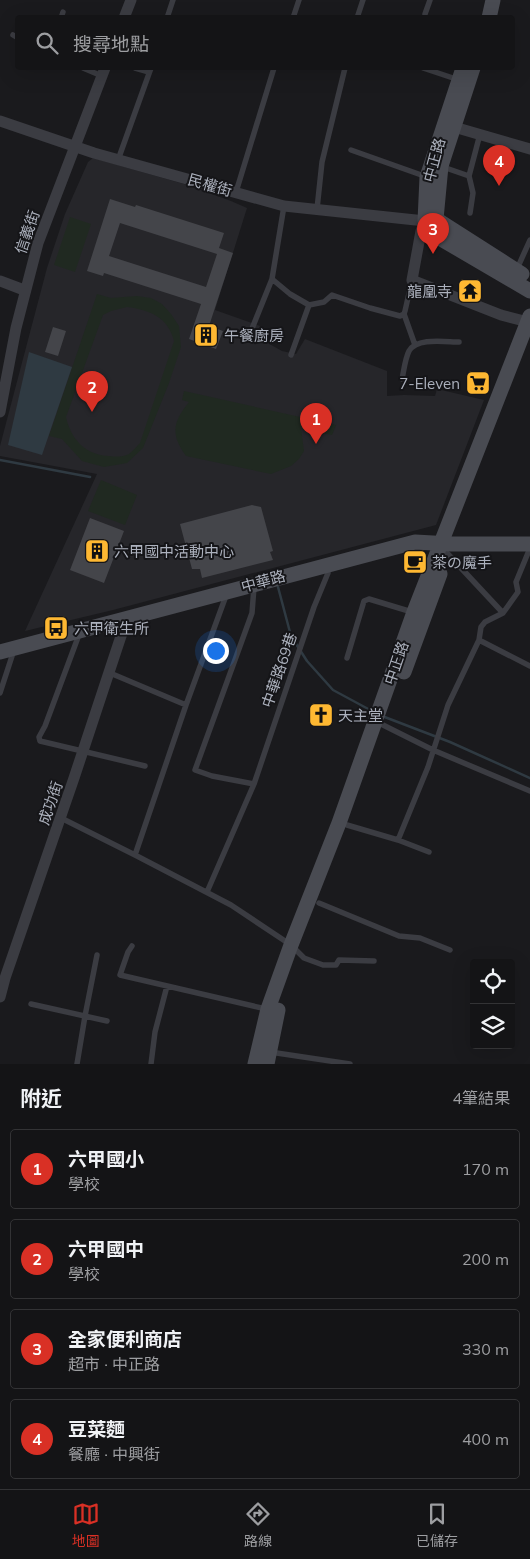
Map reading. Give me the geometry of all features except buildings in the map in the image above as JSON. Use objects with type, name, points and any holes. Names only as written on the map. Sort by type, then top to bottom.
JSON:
[{"type":"main road","points":[[481,15],[484,0]]},
{"type":"main road","points":[[490,15],[493,0]]},
{"type":"main road","name":"中正路","points":[[431,220],[441,166],[454,127],[463,76]]},
{"type":"main road","name":"中正路","points":[[431,220],[427,177],[463,76]]},
{"type":"main road","points":[[431,220],[436,236],[530,290]]},
{"type":"main road","name":"民權街","points":[[431,220],[530,279]]},
{"type":"main road","name":"中正路","points":[[262,1057],[278,1011],[295,949],[339,822],[380,724],[447,547],[529,319]]},
{"type":"main road","name":"中正路","points":[[262,1057],[268,1009],[295,949],[319,903],[348,825],[414,612],[447,547],[530,344]]},
{"type":"main road","name":"中華路","points":[[0,652],[228,590],[415,542],[447,547],[530,546]]},
{"type":"street","name":"信義街","points":[[0,412],[24,290],[38,243],[104,72]]},
{"type":"street","name":"民權街","points":[[0,121],[118,160],[284,206],[431,220]]},
{"type":"street","points":[[454,127],[530,149]]},
{"type":"street","name":"中正路","points":[[431,220],[421,231],[412,280],[501,315],[529,319]]},
{"type":"street","points":[[0,280],[24,290]]},
{"type":"street","name":"成功街","points":[[0,997],[4,978],[61,818],[110,673],[126,618]]},
{"type":"lane","points":[[168,15],[173,0]]},
{"type":"lane","points":[[295,15],[299,0]]},
{"type":"lane","points":[[358,15],[364,0]]},
{"type":"lane","points":[[425,14],[430,0]]},
{"type":"lane","points":[[118,160],[150,70]]},
{"type":"lane","points":[[236,192],[273,70]]},
{"type":"lane","points":[[317,209],[322,162],[344,70]]},
{"type":"lane","points":[[433,70],[463,76]]},
{"type":"lane","points":[[470,213],[473,193],[469,176],[480,134]]},
{"type":"lane","points":[[351,150],[427,177]]},
{"type":"lane","points":[[441,166],[469,176]]},
{"type":"lane","points":[[249,336],[272,279],[284,206]]},
{"type":"lane","points":[[516,271],[530,240]]},
{"type":"lane","points":[[272,279],[290,294],[309,305],[324,302],[332,295],[400,316],[404,314]]},
{"type":"lane","points":[[412,280],[404,314],[415,345]]},
{"type":"lane","points":[[291,356],[309,305]]},
{"type":"lane","points":[[402,379],[409,351],[415,345],[425,342],[459,342]]},
{"type":"lane","points":[[398,840],[428,767],[448,704],[479,640],[481,627],[485,622],[503,613],[518,592],[516,582],[530,546]]},
{"type":"lane","points":[[447,547],[503,613]]},
{"type":"lane","name":"中華路69巷","points":[[207,892],[254,784],[311,616],[328,574],[327,564]]},
{"type":"lane","points":[[254,584],[252,613],[195,770],[212,776],[254,784]]},
{"type":"lane","points":[[135,855],[186,705],[228,590]]},
{"type":"lane","points":[[347,658],[364,601],[369,599],[414,612]]},
{"type":"lane","points":[[81,630],[45,726],[39,737],[40,741],[146,766]]},
{"type":"lane","points":[[479,640],[530,666]]},
{"type":"lane","points":[[0,692],[15,648]]},
{"type":"lane","points":[[110,673],[186,705]]},
{"type":"lane","points":[[380,724],[433,750],[530,791]]},
{"type":"lane","points":[[61,818],[231,905],[295,949],[304,958],[324,965],[336,965],[338,960],[374,961]]},
{"type":"lane","points":[[348,825],[398,840],[429,852]]},
{"type":"lane","points":[[319,903],[399,936],[420,938],[450,950]]},
{"type":"lane","points":[[132,946],[120,976],[268,1009]]},
{"type":"lane","points":[[78,1064],[85,1016],[98,956]]},
{"type":"lane","points":[[151,1064],[155,1032],[167,986]]},
{"type":"lane","points":[[31,1004],[108,1021]]},
{"type":"lane","points":[[262,1057],[350,1064]]},
{"type":"shaded area","points":[[93,158],[184,184],[247,208],[215,310],[260,326],[257,337],[282,351],[296,354],[305,339],[387,371],[387,396],[435,396],[437,389],[484,400],[436,525],[113,610],[25,631],[97,474],[0,456],[0,446],[47,268],[65,214],[88,162]]},
{"type":"shaded area","points":[[70,217],[91,224],[75,272],[54,265]]},
{"type":"shaded area","points":[[97,294],[111,298],[137,296],[151,298],[162,304],[179,326],[181,347],[143,448],[127,463],[104,467],[82,461],[62,439],[49,436]],"holes":[[[127,307],[143,310],[163,320],[174,341],[140,443],[129,454],[114,457],[93,453],[81,445],[72,433],[66,417],[103,315]]]},
{"type":"shaded area","points":[[29,352],[72,367],[42,455],[8,445]]},
{"type":"shaded area","points":[[184,391],[336,425],[332,435],[301,429],[304,451],[299,459],[291,466],[271,474],[186,456],[177,441],[176,435],[177,422],[189,402],[182,400]]},
{"type":"shaded area","points":[[101,480],[137,495],[125,525],[88,511]]},
{"type":"waterway","points":[[0,460],[90,477]]},
{"type":"waterway","points":[[278,587],[291,636],[307,661],[333,690],[372,711]]},
{"type":"waterway","points":[[382,716],[450,742],[530,778]]},
{"type":"place","name":"豆菜麵","points":[[499,186]]},
{"type":"place","name":"全家便利商店","points":[[433,254]]},
{"type":"place","name":"龍凰寺","points":[[470,291]]},
{"type":"place","name":"午餐廚房","points":[[206,335]]},
{"type":"place","name":"7-Eleven","points":[[478,383]]},
{"type":"place","name":"六甲國中","points":[[92,412]]},
{"type":"place","name":"六甲國小","points":[[316,444]]},
{"type":"place","name":"六甲國中活動中心","points":[[97,551]]},
{"type":"place","name":"茶の魔手","points":[[415,562]]},
{"type":"place","name":"六甲衛生所","points":[[56,628]]},
{"type":"place","name":"天主堂","points":[[321,715]]}]
